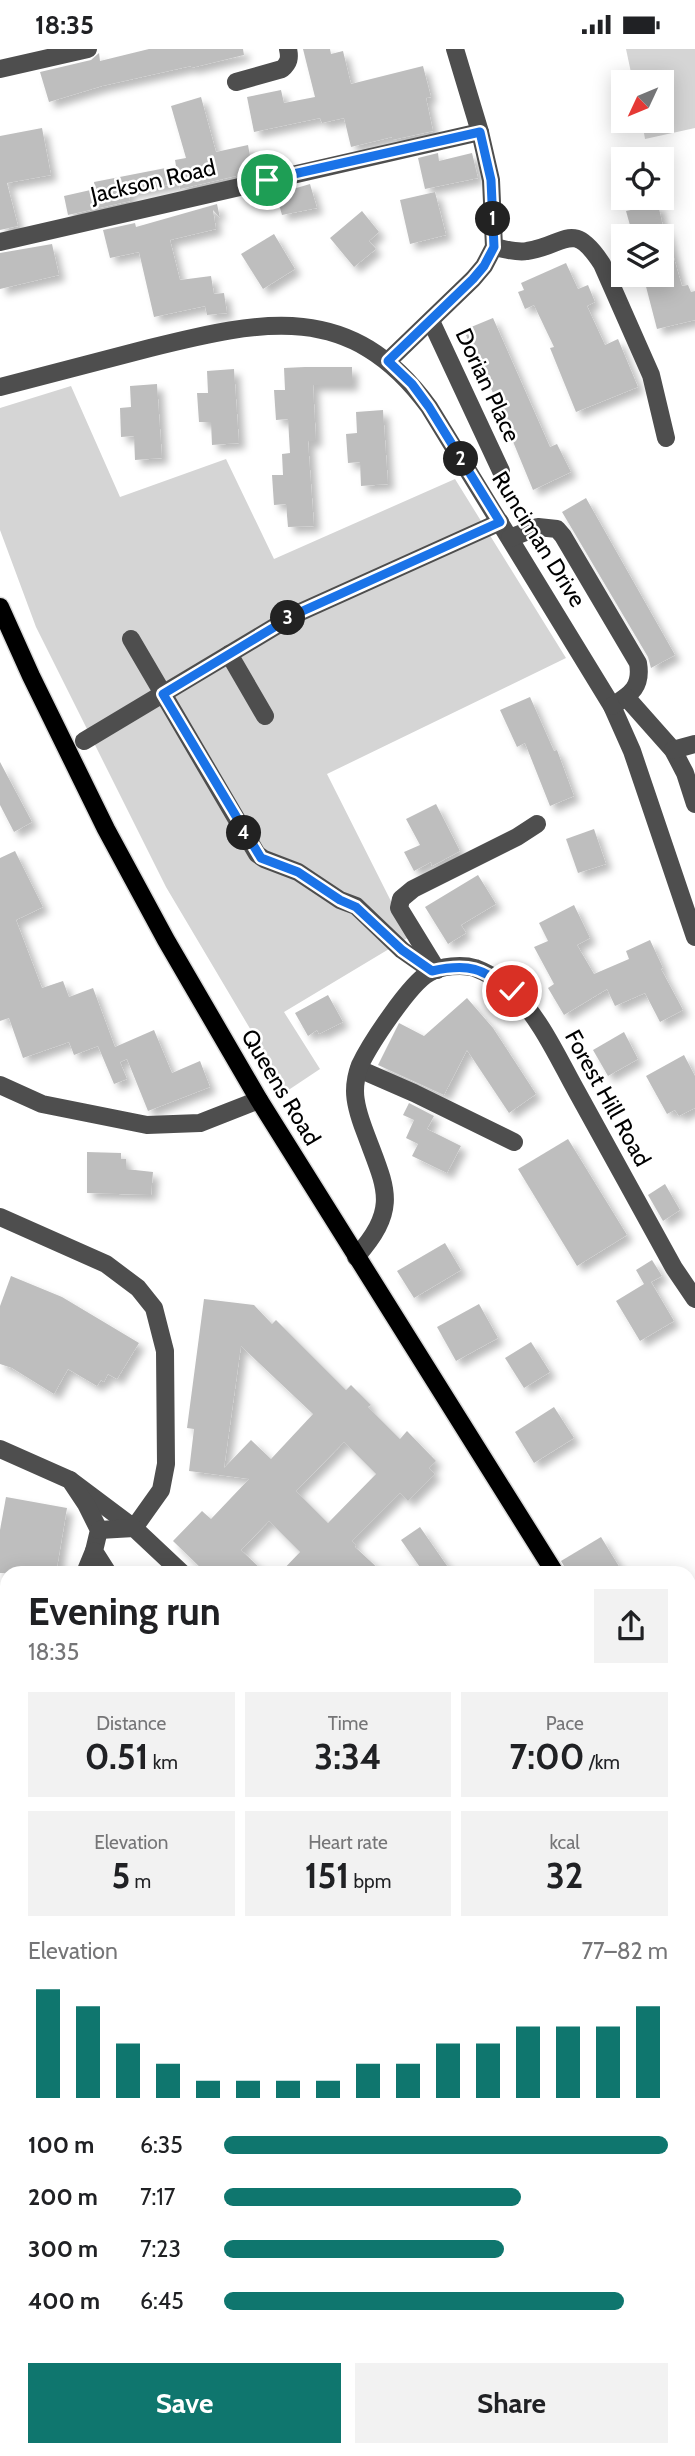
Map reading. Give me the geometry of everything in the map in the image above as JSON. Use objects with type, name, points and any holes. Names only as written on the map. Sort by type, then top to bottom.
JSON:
[{"type":"main road","name":"Queens Road","points":[[0,607],[106,829],[166,940],[259,1100],[356,1258],[551,1566]]},
{"type":"street","points":[[0,69],[88,49]]},
{"type":"street","points":[[236,82],[282,69],[288,64],[288,49]]},
{"type":"street","points":[[388,361],[473,279],[494,247],[491,180],[480,132],[455,49]]},
{"type":"street","name":"Jackson Road","points":[[0,242],[480,132]]},
{"type":"street","points":[[494,247],[530,251],[566,237],[586,244],[602,264],[651,375],[666,438]]},
{"type":"street","name":"Dorian Place","points":[[431,321],[501,471]]},
{"type":"street","name":"Runciman Drive","points":[[0,387],[169,344],[258,325],[291,325],[326,330],[356,341],[388,361],[412,384],[429,407],[510,538],[619,701],[632,751],[695,937]]},
{"type":"street","points":[[84,741],[296,614],[500,522]]},
{"type":"street","points":[[510,538],[538,527],[557,529],[563,536],[638,663],[640,677],[619,701],[673,750],[685,773],[695,804]]},
{"type":"street","points":[[131,639],[261,858],[298,872],[340,900],[356,907],[402,950],[435,970]]},
{"type":"street","points":[[229,654],[265,716]]},
{"type":"street","points":[[673,750],[695,744]]},
{"type":"street","points":[[435,970],[399,908],[401,898],[413,889],[517,837],[537,824]]},
{"type":"street","name":"Forest Hill Road","points":[[435,970],[454,966],[471,967],[488,973],[512,991],[543,1032],[674,1268],[695,1299]]},
{"type":"street","points":[[356,1258],[374,1238],[381,1225],[386,1201],[359,1114],[355,1090],[359,1069],[414,985],[435,970]]},
{"type":"street","points":[[359,1069],[514,1142]]},
{"type":"street","points":[[0,1085],[42,1104],[147,1125],[200,1123],[259,1100]]},
{"type":"street","points":[[0,1217],[106,1264],[138,1288],[154,1308],[165,1351],[166,1464],[161,1490],[134,1528]]},
{"type":"street","points":[[0,1449],[69,1480],[134,1528],[175,1566]]},
{"type":"street","points":[[69,1480],[86,1504],[99,1530],[88,1566]]},
{"type":"street","points":[[99,1530],[134,1528]]},
{"type":"street","points":[[93,1551],[103,1566]]},
{"type":"shaded area","points":[[626,49],[695,49],[695,128],[674,133],[674,70],[630,70]]},
{"type":"shaded area","points":[[644,133],[672,133],[645,139]]},
{"type":"shaded area","points":[[71,386],[120,497],[226,459],[274,559],[455,479],[566,658],[327,774],[409,937],[284,1012],[320,1069],[287,1091],[166,887],[36,627],[0,530],[0,408]]},
{"type":"building","points":[[149,49],[243,49],[244,55],[102,86],[49,102],[40,72],[91,60],[99,53],[100,61]]},
{"type":"building","points":[[303,49],[330,49],[331,54],[343,51],[351,84],[423,66],[431,97],[426,98],[433,131],[351,147],[344,118],[322,123],[320,118],[254,132],[247,97],[281,90],[284,103],[315,97]]},
{"type":"building","points":[[201,97],[216,152],[248,145],[253,172],[180,189],[179,183],[128,193],[130,201],[68,215],[64,196],[95,189],[94,182],[176,166],[175,160],[186,158],[171,106]]},
{"type":"building","points":[[42,128],[51,175],[7,183],[18,226],[0,230],[0,136]]},
{"type":"building","points":[[438,153],[439,161],[472,153],[478,178],[425,189],[418,158]]},
{"type":"building","points":[[310,184],[317,208],[282,215],[276,194]]},
{"type":"building","points":[[435,192],[446,235],[410,244],[400,200]]},
{"type":"building","points":[[217,204],[220,218],[213,210],[216,229],[170,240],[180,280],[211,276],[214,294],[224,293],[227,313],[207,315],[205,306],[154,317],[139,252],[110,258],[103,230],[135,223],[136,227]]},
{"type":"building","points":[[659,210],[662,224],[630,224],[626,211]]},
{"type":"building","points":[[362,211],[379,232],[369,241],[376,249],[354,267],[330,238]]},
{"type":"building","points":[[274,234],[295,269],[263,289],[241,254]]},
{"type":"building","points":[[52,244],[59,275],[0,289],[0,253]]},
{"type":"building","points":[[674,258],[682,286],[688,285],[691,292],[695,291],[695,320],[657,329],[646,287],[674,287]]},
{"type":"building","points":[[566,263],[578,289],[588,285],[595,302],[587,306],[605,345],[618,339],[638,387],[576,412],[550,348],[554,347],[534,305],[525,309],[518,292],[524,290],[521,283]]},
{"type":"building","points":[[493,318],[550,447],[557,444],[571,472],[533,490],[464,330]]},
{"type":"building","points":[[352,367],[352,385],[313,385],[316,441],[308,441],[314,526],[288,527],[286,504],[274,505],[272,475],[283,475],[282,454],[290,453],[288,419],[276,420],[274,390],[285,390],[284,368]]},
{"type":"building","points":[[234,369],[239,443],[212,445],[211,422],[199,422],[197,393],[208,393],[207,371]]},
{"type":"building","points":[[157,384],[162,458],[135,460],[134,436],[121,437],[120,408],[131,407],[130,386]]},
{"type":"building","points":[[383,410],[388,484],[361,486],[360,462],[348,463],[346,434],[357,433],[356,412]]},
{"type":"building","points":[[586,498],[675,655],[651,668],[648,657],[562,512]]},
{"type":"building","points":[[530,697],[554,751],[557,750],[574,796],[550,806],[525,743],[517,747],[500,710]]},
{"type":"building","points":[[0,762],[32,822],[14,832],[0,805]]},
{"type":"building","points":[[436,804],[460,851],[432,866],[431,862],[414,871],[404,852],[420,845],[406,819]]},
{"type":"building","points":[[594,829],[606,864],[578,873],[566,839]]},
{"type":"building","points":[[15,851],[43,907],[16,920],[42,988],[63,981],[69,997],[93,988],[115,1047],[154,1030],[172,1073],[200,1061],[210,1087],[148,1111],[127,1059],[120,1062],[127,1079],[114,1084],[98,1046],[74,1055],[69,1042],[23,1058],[9,1018],[0,1021],[0,858]]},
{"type":"building","points":[[478,875],[496,904],[461,925],[466,933],[448,944],[425,907]]},
{"type":"building","points":[[574,905],[590,938],[577,945],[594,974],[629,959],[626,951],[650,940],[663,968],[661,969],[683,1010],[660,1022],[645,993],[615,1006],[607,989],[564,1015],[548,988],[554,984],[534,947],[548,941],[539,923]]},
{"type":"building","points":[[328,995],[343,1022],[319,1034],[317,1030],[308,1036],[295,1013]]},
{"type":"building","points":[[467,998],[493,1028],[536,1094],[509,1113],[467,1050],[444,1095],[378,1065],[399,1023],[424,1036]]},
{"type":"building","points":[[624,1032],[638,1059],[608,1076],[593,1050]]},
{"type":"building","points":[[684,1055],[695,1076],[695,1108],[679,1116],[675,1110],[667,1114],[646,1076]]},
{"type":"building","points":[[409,1103],[434,1116],[427,1129],[461,1146],[447,1173],[412,1156],[418,1144],[406,1138],[414,1120],[403,1115]]},
{"type":"building","points":[[568,1139],[627,1235],[577,1266],[518,1169]]},
{"type":"building","points":[[87,1152],[121,1153],[121,1159],[126,1159],[126,1169],[153,1172],[151,1195],[87,1193]]},
{"type":"building","points":[[665,1184],[680,1210],[663,1221],[648,1195]]},
{"type":"building","points":[[445,1243],[461,1270],[414,1298],[397,1271]]},
{"type":"building","points":[[652,1260],[662,1276],[651,1282],[674,1321],[640,1341],[616,1301],[644,1284],[636,1270]]},
{"type":"building","points":[[11,1276],[62,1297],[139,1343],[117,1379],[108,1374],[104,1382],[101,1380],[97,1386],[68,1369],[54,1394],[12,1368],[0,1364],[0,1306]]},
{"type":"building","points":[[204,1299],[254,1305],[272,1324],[276,1320],[346,1390],[351,1385],[371,1405],[368,1407],[400,1439],[407,1431],[436,1461],[429,1468],[435,1474],[408,1501],[400,1493],[352,1541],[375,1566],[287,1566],[300,1552],[269,1521],[241,1550],[258,1566],[199,1566],[173,1541],[202,1511],[211,1519],[249,1479],[189,1471],[194,1429],[187,1428]],"holes":[[[241,1346],[313,1414],[271,1459],[251,1440],[224,1468]],[[344,1442],[376,1474],[328,1523],[296,1491]]]},
{"type":"building","points":[[479,1304],[498,1338],[456,1361],[437,1327]]},
{"type":"building","points":[[531,1342],[550,1372],[524,1388],[505,1358]]},
{"type":"building","points":[[554,1407],[574,1438],[534,1463],[515,1432]]},
{"type":"building","points":[[6,1497],[67,1508],[57,1566],[0,1566],[0,1530]]},
{"type":"building","points":[[420,1527],[447,1566],[419,1566],[401,1540]]},
{"type":"building","points":[[601,1537],[619,1566],[564,1566],[561,1561]]},
{"type":"route","points":[[267,180],[480,132],[491,180],[494,247],[473,279],[388,361],[412,384],[429,407],[500,522],[296,614],[163,694],[261,858],[298,872],[340,900],[356,907],[402,950],[432,971],[454,966],[471,967],[488,973],[512,991]]}]
